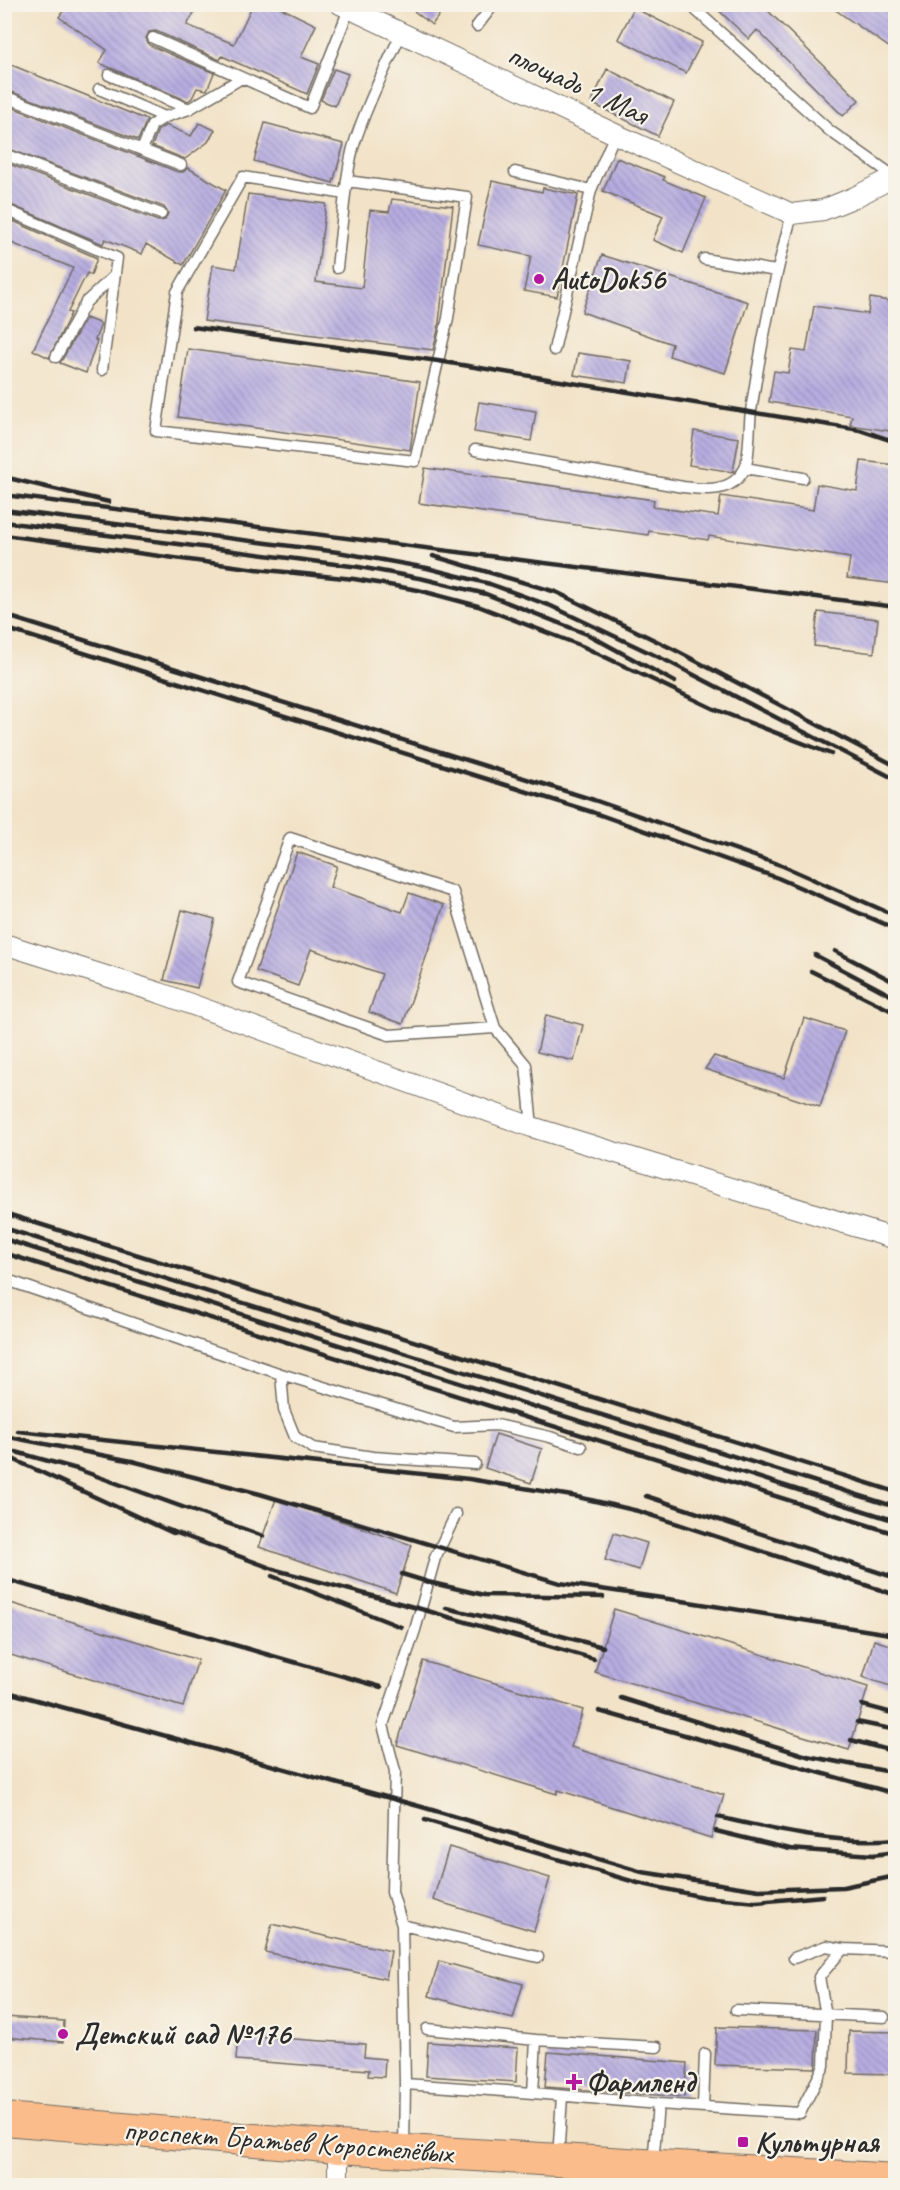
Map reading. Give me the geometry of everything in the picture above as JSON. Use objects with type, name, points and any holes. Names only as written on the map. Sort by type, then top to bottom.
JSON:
[{"type":"main road","name":"проспект Братьев Коростелёвых","points":[[4,2119],[404,2151],[574,2169],[653,2166],[887,2182]]},
{"type":"street","name":"площадь 1 Мая","points":[[345,7],[792,214]]},
{"type":"street","points":[[792,214],[823,210],[895,177]]},
{"type":"street","points":[[4,944],[160,993],[532,1127],[896,1239]]},
{"type":"street","points":[[338,2186],[339,2147]]},
{"type":"lane","points":[[477,26],[494,4]]},
{"type":"lane","points":[[689,4],[830,131],[895,177]]},
{"type":"lane","points":[[153,38],[310,108],[345,7]]},
{"type":"lane","points":[[337,268],[352,150],[365,113],[401,34]]},
{"type":"lane","points":[[109,75],[189,110]]},
{"type":"lane","points":[[142,150],[152,125],[165,117],[189,110],[242,78]]},
{"type":"lane","points":[[99,89],[165,117]]},
{"type":"lane","points":[[4,96],[181,165]]},
{"type":"lane","points":[[554,350],[591,190],[615,134]]},
{"type":"lane","points":[[4,154],[161,214]]},
{"type":"lane","points":[[515,172],[591,190]]},
{"type":"lane","points":[[345,194],[243,177],[177,292],[156,431],[415,461],[448,318],[466,197],[347,181]]},
{"type":"lane","points":[[4,209],[117,258],[102,370]]},
{"type":"lane","points":[[475,450],[712,491],[732,484],[746,468],[750,413],[776,271],[792,214]]},
{"type":"lane","points":[[704,259],[776,271]]},
{"type":"lane","points":[[56,357],[86,302],[115,275]]},
{"type":"lane","points":[[746,468],[803,478]]},
{"type":"lane","points":[[495,1028],[389,1035],[238,981],[290,838],[453,892],[495,1028],[526,1065],[532,1127]]},
{"type":"lane","points":[[4,1279],[281,1374],[454,1427],[497,1425],[581,1447]]},
{"type":"lane","points":[[281,1374],[284,1410],[295,1437],[314,1449],[373,1457],[475,1464]]},
{"type":"lane","points":[[404,2151],[402,1925],[392,1892],[395,1771],[382,1725],[415,1630],[435,1558],[456,1514]]},
{"type":"lane","points":[[402,1925],[538,1957]]},
{"type":"lane","points":[[794,1958],[826,1946],[896,1951]]},
{"type":"lane","points":[[405,2084],[800,2113],[824,2066],[826,2015],[819,1977],[843,1949]]},
{"type":"lane","points":[[736,2010],[884,2016]]},
{"type":"lane","points":[[427,2029],[536,2040],[657,2047]]},
{"type":"lane","points":[[533,2093],[536,2040]]},
{"type":"lane","points":[[703,2107],[705,2054]]},
{"type":"lane","points":[[562,2096],[574,2169]]},
{"type":"lane","points":[[653,2166],[658,2104]]},
{"type":"building","points":[[68,4],[199,4],[187,25],[234,44],[253,4],[273,4],[316,25],[301,57],[319,64],[307,94],[222,56],[220,60],[156,31],[149,32],[146,38],[149,45],[214,73],[207,90],[197,88],[188,101],[99,63],[107,50],[59,17]]},
{"type":"building","points":[[405,4],[447,4],[432,25]]},
{"type":"building","points":[[712,4],[761,4],[859,100],[843,116],[757,30],[749,39]]},
{"type":"building","points":[[827,4],[896,4],[896,52]]},
{"type":"building","points":[[634,8],[702,42],[686,73],[618,39]]},
{"type":"building","points":[[4,62],[147,120],[138,140],[4,89]]},
{"type":"building","points":[[334,69],[348,74],[335,106],[321,100]]},
{"type":"building","points":[[607,69],[674,102],[658,136],[591,103]]},
{"type":"building","points":[[4,104],[178,172],[183,172],[188,168],[226,190],[183,265],[146,244],[142,254],[105,239],[103,244],[4,202],[4,162],[158,221],[165,220],[168,213],[164,207],[4,147]]},
{"type":"building","points":[[199,123],[215,130],[208,142],[185,159],[152,146],[158,130],[166,125],[191,136]]},
{"type":"building","points":[[265,123],[344,144],[333,183],[254,161]]},
{"type":"building","points":[[617,158],[665,177],[663,180],[706,198],[683,253],[653,240],[663,216],[603,191]]},
{"type":"building","points":[[492,181],[542,192],[543,188],[578,195],[557,297],[524,291],[531,256],[478,245]]},
{"type":"building","points":[[248,194],[326,204],[316,282],[362,288],[370,210],[389,212],[392,199],[453,206],[438,330],[433,350],[204,321],[213,265],[236,269]]},
{"type":"building","points":[[4,217],[97,258],[91,275],[87,273],[68,312],[71,313],[49,358],[33,350],[73,268],[4,240]]},
{"type":"building","points":[[602,255],[748,302],[725,373],[669,356],[672,344],[582,312]]},
{"type":"building","points":[[870,298],[896,302],[896,432],[850,425],[852,416],[769,402],[774,371],[788,373],[792,350],[806,352],[814,306],[868,314]]},
{"type":"building","points":[[86,318],[101,324],[86,373],[60,363]]},
{"type":"building","points":[[188,349],[420,382],[410,450],[178,417]]},
{"type":"building","points":[[578,353],[631,361],[627,383],[574,375]]},
{"type":"building","points":[[479,402],[536,411],[531,441],[474,432]]},
{"type":"building","points":[[694,431],[739,438],[733,472],[689,465]]},
{"type":"building","points":[[861,461],[896,465],[896,584],[847,578],[850,558],[709,536],[708,540],[649,531],[648,535],[419,503],[425,468],[654,500],[653,507],[718,516],[721,496],[813,510],[817,484],[857,491]]},
{"type":"building","points":[[818,612],[878,619],[874,653],[814,646]]},
{"type":"building","points":[[297,852],[337,866],[330,887],[402,912],[409,893],[444,905],[403,1024],[369,1012],[382,974],[311,949],[298,986],[256,971]]},
{"type":"building","points":[[182,910],[215,919],[197,988],[164,980]]},
{"type":"building","points":[[546,1015],[583,1025],[574,1061],[537,1052]]},
{"type":"building","points":[[804,1018],[845,1031],[820,1107],[705,1069],[714,1056],[784,1078]]},
{"type":"building","points":[[496,1434],[542,1449],[531,1483],[485,1468]]},
{"type":"building","points":[[276,1499],[412,1545],[396,1593],[259,1547]]},
{"type":"building","points":[[614,1533],[647,1543],[639,1570],[605,1560]]},
{"type":"building","points":[[4,1601],[198,1660],[183,1707],[4,1653]]},
{"type":"building","points":[[614,1609],[868,1687],[849,1750],[595,1672]]},
{"type":"building","points":[[874,1640],[896,1647],[896,1688],[863,1677]]},
{"type":"building","points":[[423,1661],[583,1710],[571,1747],[724,1795],[711,1838],[558,1790],[557,1794],[397,1745]]},
{"type":"building","points":[[449,1847],[550,1878],[534,1931],[433,1900]]},
{"type":"building","points":[[272,1924],[391,1951],[386,1979],[265,1952]]},
{"type":"building","points":[[439,1961],[523,1984],[513,2019],[429,1996]]},
{"type":"building","points":[[4,2017],[64,2021],[63,2042],[4,2037]]},
{"type":"building","points":[[717,2027],[817,2030],[815,2068],[715,2065]]},
{"type":"building","points":[[849,2031],[896,2032],[896,2074],[848,2073]]},
{"type":"building","points":[[238,2035],[365,2044],[364,2057],[385,2059],[384,2077],[368,2076],[369,2070],[236,2060]]},
{"type":"building","points":[[428,2042],[518,2048],[516,2082],[426,2076]]},
{"type":"building","points":[[548,2052],[687,2063],[684,2097],[545,2087]]},
{"type":"railway","points":[[193,327],[438,361],[860,430],[896,442]]},
{"type":"railway","points":[[4,477],[109,502]]},
{"type":"railway","points":[[4,495],[896,607]]},
{"type":"railway","points":[[4,510],[338,552],[427,568],[490,584],[551,606],[669,662],[889,776]]},
{"type":"railway","points":[[4,522],[359,567],[424,579],[486,594],[589,635],[675,682]]},
{"type":"railway","points":[[4,535],[256,569],[354,579],[418,590],[478,606],[582,646],[714,709],[831,754]]},
{"type":"railway","points":[[433,556],[556,592],[675,650],[896,766]]},
{"type":"railway","points":[[4,615],[594,800],[783,866],[896,916]]},
{"type":"railway","points":[[4,628],[592,812],[778,878],[896,929]]},
{"type":"railway","points":[[835,951],[896,983]]},
{"type":"railway","points":[[815,955],[896,998]]},
{"type":"railway","points":[[811,971],[896,1013]]},
{"type":"railway","points":[[4,1213],[896,1492]]},
{"type":"railway","points":[[4,1228],[896,1507]]},
{"type":"railway","points":[[4,1239],[896,1521]]},
{"type":"railway","points":[[4,1253],[896,1534]]},
{"type":"railway","points":[[18,1431],[469,1479],[578,1497],[638,1511],[896,1595]]},
{"type":"railway","points":[[4,1436],[132,1461],[260,1494],[560,1583],[896,1635]]},
{"type":"railway","points":[[16,1452],[77,1469],[263,1536]]},
{"type":"railway","points":[[4,1455],[173,1533]]},
{"type":"railway","points":[[646,1496],[896,1578]]},
{"type":"railway","points":[[166,1529],[276,1570],[594,1659]]},
{"type":"railway","points":[[402,1574],[484,1595],[603,1597]]},
{"type":"railway","points":[[272,1576],[401,1627]]},
{"type":"railway","points":[[4,1579],[381,1687]]},
{"type":"railway","points":[[446,1608],[603,1647]]},
{"type":"railway","points":[[4,1691],[422,1807],[642,1872],[759,1890],[843,1887],[896,1876]]},
{"type":"railway","points":[[621,1698],[807,1756],[896,1773]]},
{"type":"railway","points":[[862,1705],[896,1714]]},
{"type":"railway","points":[[599,1711],[896,1794]]},
{"type":"railway","points":[[857,1722],[896,1730]]},
{"type":"railway","points":[[851,1740],[896,1752]]},
{"type":"railway","points":[[718,1817],[829,1838],[896,1839]]},
{"type":"railway","points":[[425,1820],[638,1883],[703,1897],[757,1902],[823,1896]]},
{"type":"railway","points":[[716,1831],[790,1849],[873,1855],[896,1852]]},
{"type":"place","name":"AutoDok56","points":[[539,279]]},
{"type":"place","name":"Детский сад №176","points":[[63,2034]]},
{"type":"place","name":"Фармленд","points":[[574,2082]]},
{"type":"place","name":"Культурная","points":[[743,2142]]}]
